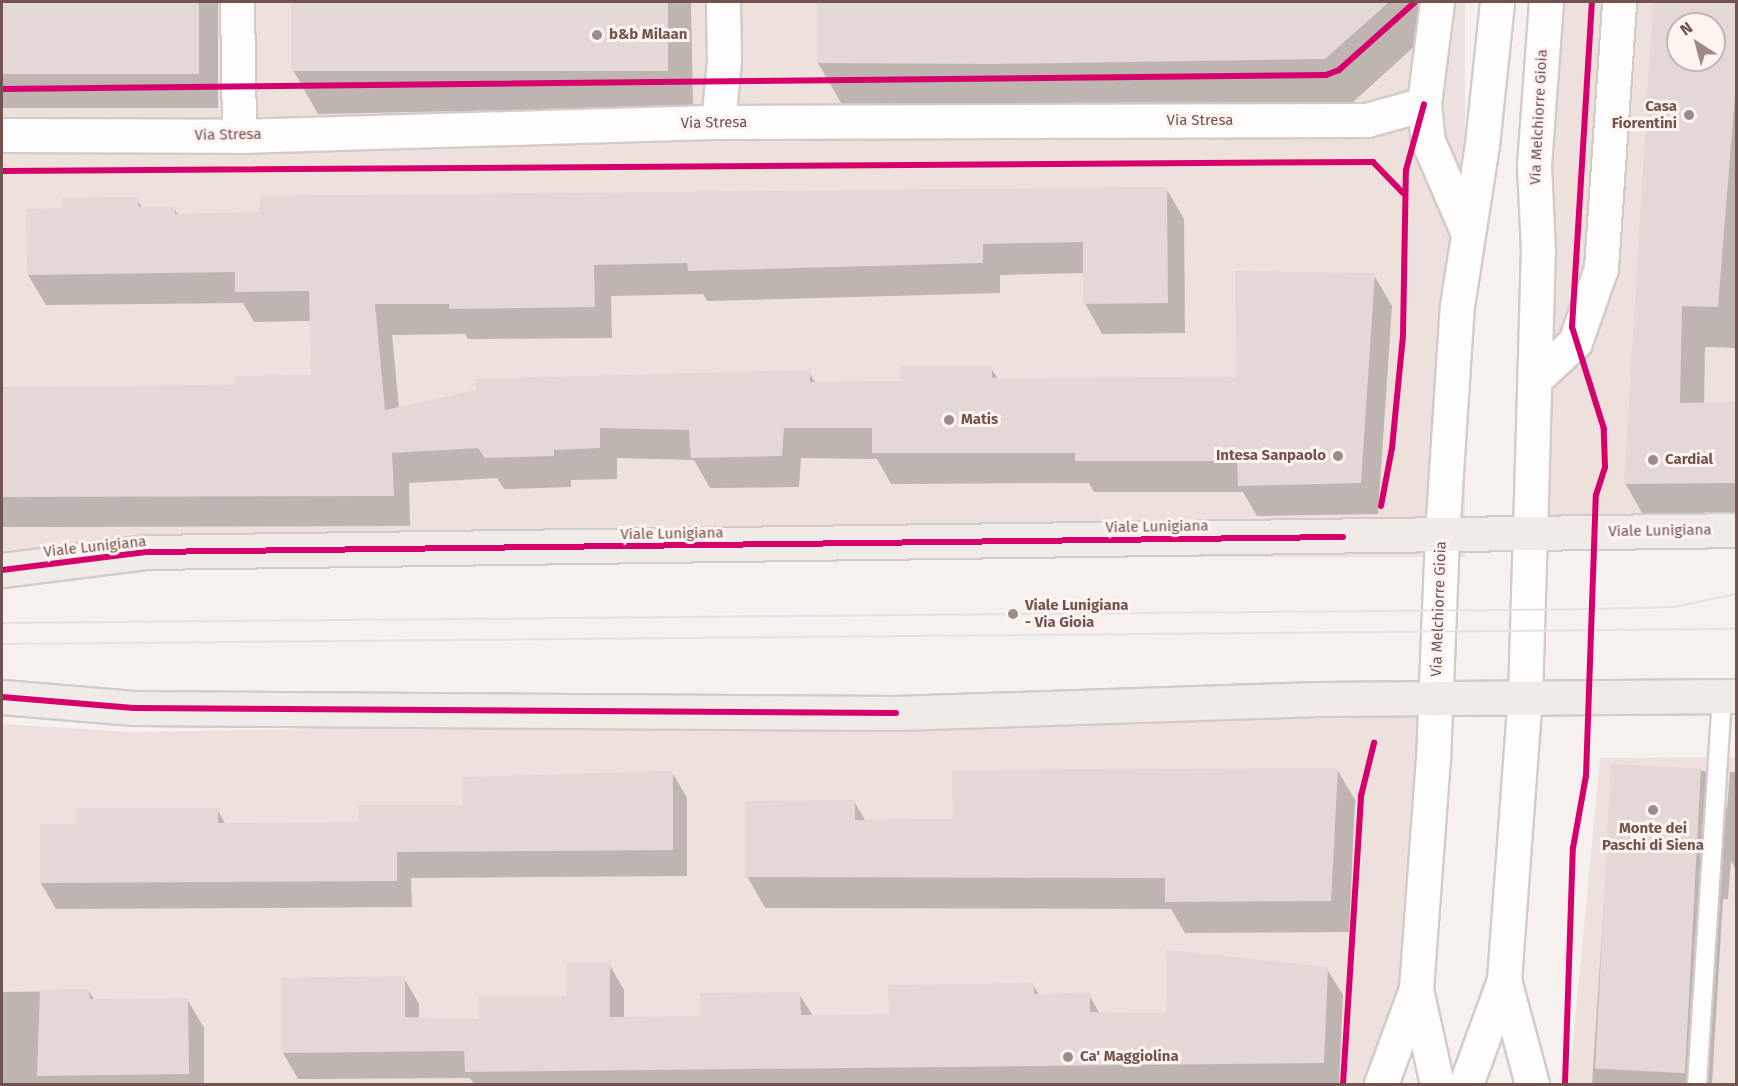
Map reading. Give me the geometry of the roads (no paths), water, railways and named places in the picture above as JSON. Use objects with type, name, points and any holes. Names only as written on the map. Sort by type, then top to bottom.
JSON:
[{"type":"main road","name":"Viale Lunigiana","points":[[2,570],[147,552],[1737,530]]},
{"type":"main road","points":[[2,697],[134,708],[896,713],[1525,696],[1729,696]]},
{"type":"street","points":[[237,2],[239,136]]},
{"type":"street","points":[[718,122],[724,61],[723,2]]},
{"type":"street","name":"Via Melchiorre Gioia","points":[[1437,2],[1424,104],[1428,141],[1466,229]]},
{"type":"street","name":"Via Melchiorre Gioia","points":[[1381,1084],[1416,990],[1436,698],[1442,535],[1456,318],[1466,229],[1482,145],[1497,2]]},
{"type":"street","name":"Via Melchiorre Gioia","points":[[1466,1084],[1504,980],[1525,696],[1537,377],[1538,251],[1534,165],[1546,2]]},
{"type":"street","points":[[1537,377],[1575,342],[1601,268],[1619,2]]},
{"type":"street","name":"Via Stresa","points":[[2,135],[239,136],[718,122],[1366,120],[1424,104]]},
{"type":"street","name":"Via Melchiorre Gioia","points":[[1504,980],[1532,1084]]},
{"type":"street","name":"Via Melchiorre Gioia","points":[[1416,990],[1437,1084]]},
{"type":"lane","points":[[1697,1084],[1729,696]]},
{"type":"tram line","points":[[2,623],[1592,609],[1674,607],[1736,594]]},
{"type":"tram line","points":[[2,644],[1736,629]]},
{"type":"place","name":"b&b Milaan","points":[[597,35]]},
{"type":"place","name":"Casa Fiorentini","points":[[1689,115]]},
{"type":"place","name":"Matis","points":[[949,420]]},
{"type":"place","name":"Intesa Sanpaolo","points":[[1338,456]]},
{"type":"place","name":"Cardial","points":[[1653,460]]},
{"type":"place","name":"Viale Lunigiana - Via Gioia","points":[[1013,614]]},
{"type":"place","name":"Monte dei Paschi di Siena","points":[[1653,810]]},
{"type":"place","name":"Ca' Maggiolina","points":[[1068,1057]]}]
